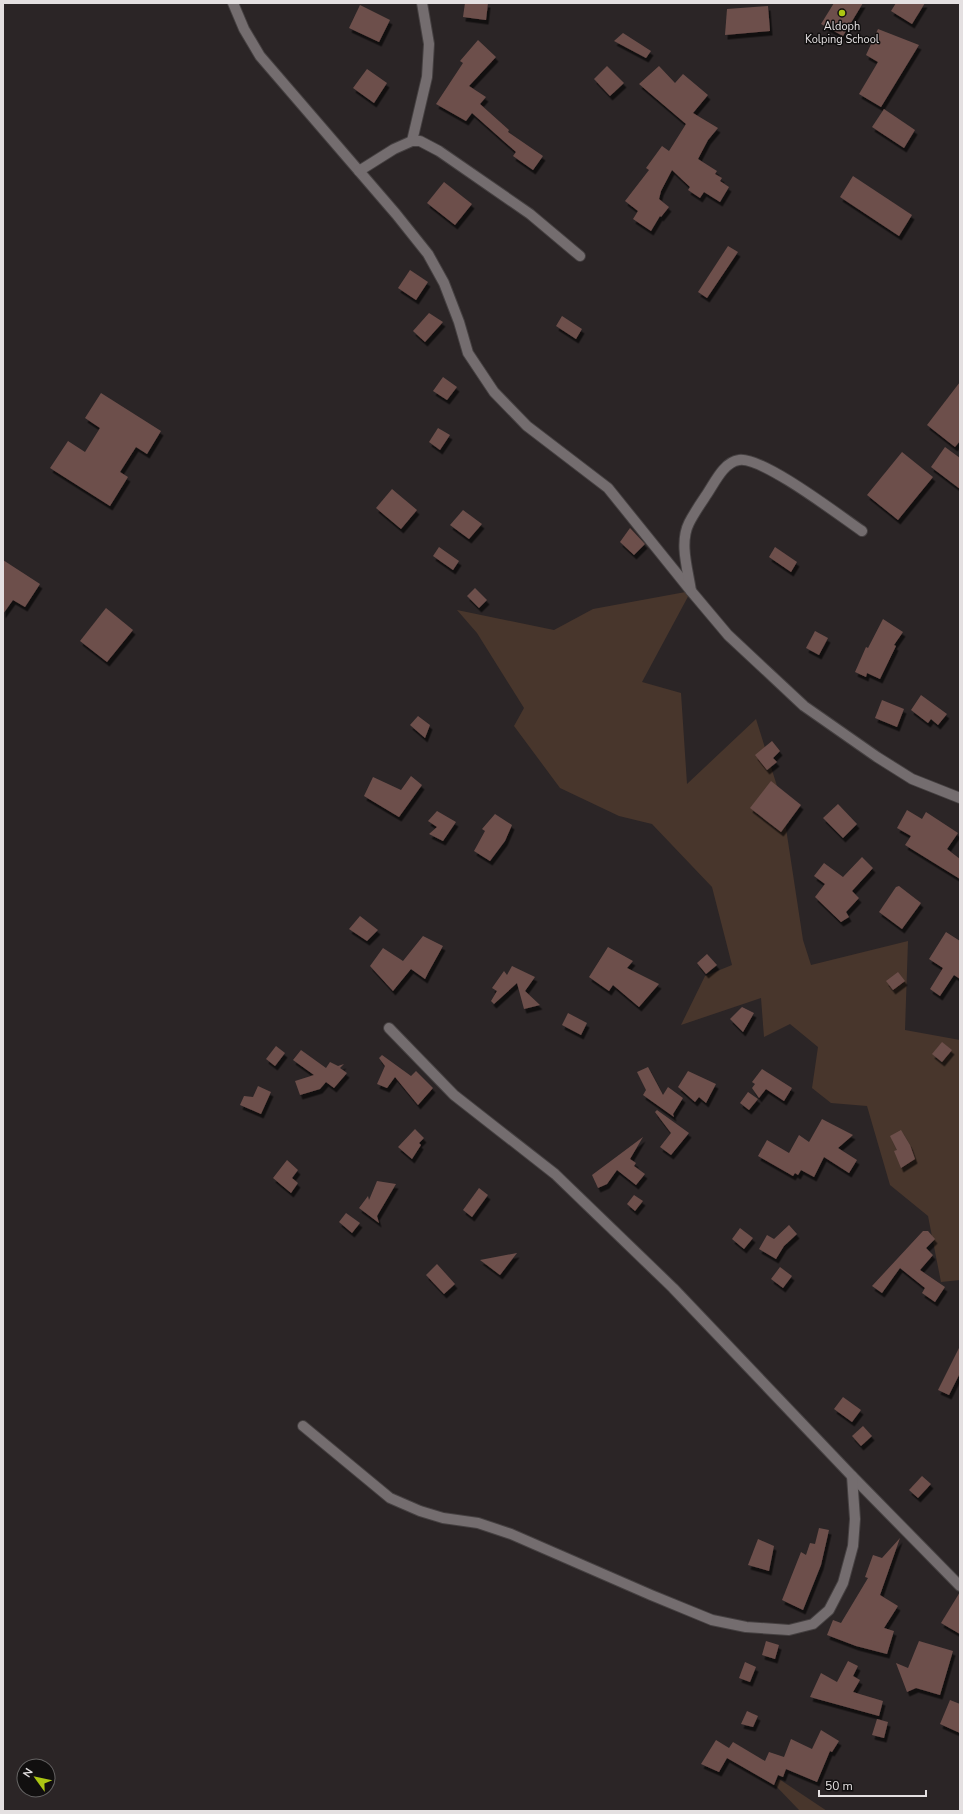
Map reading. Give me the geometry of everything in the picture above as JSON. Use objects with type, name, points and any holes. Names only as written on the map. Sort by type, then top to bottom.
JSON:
[{"type":"street","points":[[233,3],[244,29],[260,56],[428,254],[444,283],[459,322],[468,352],[494,392],[527,426],[608,488],[691,591],[728,634],[804,706],[876,757],[912,779],[960,798]]},
{"type":"street","points":[[412,141],[427,77],[429,44],[422,3]]},
{"type":"street","points":[[359,171],[394,149],[412,141],[420,141],[452,160],[530,214],[580,256]]},
{"type":"street","points":[[691,591],[685,549],[685,538],[688,524],[720,474],[730,464],[740,460],[753,462],[780,475],[862,531]]},
{"type":"street","points":[[389,1028],[454,1095],[555,1174],[673,1288],[852,1476],[960,1586]]},
{"type":"street","points":[[303,1426],[390,1498],[420,1511],[443,1518],[478,1523],[511,1534],[712,1620],[746,1628],[789,1630],[813,1624],[829,1610],[843,1583],[853,1546],[855,1519],[852,1476]]},
{"type":"shaded area","points":[[691,591],[642,682],[681,693],[687,784],[756,719],[782,802],[803,940],[811,965],[908,941],[905,1030],[960,1040],[960,1280],[941,1282],[928,1216],[890,1185],[867,1106],[831,1103],[812,1088],[818,1047],[790,1024],[764,1037],[761,998],[681,1025],[705,976],[732,965],[712,887],[652,824],[619,816],[560,788],[514,726],[524,708],[477,633],[457,610],[554,630],[593,609]]},
{"type":"shaded area","points":[[779,1779],[827,1811],[800,1811],[775,1785]]},
{"type":"building","points":[[465,3],[488,3],[486,20],[463,17]]},
{"type":"building","name":"Aldoph Kolping School","points":[[834,3],[863,3],[843,36],[821,24]]},
{"type":"building","points":[[896,3],[925,3],[912,24],[891,11]]},
{"type":"building","points":[[360,5],[390,20],[379,42],[349,28]]},
{"type":"building","points":[[768,6],[770,31],[725,35],[727,9]]},
{"type":"building","points":[[878,29],[919,45],[881,107],[859,94],[878,62],[866,55]]},
{"type":"building","points":[[623,33],[651,51],[646,58],[614,41]]},
{"type":"building","points":[[478,40],[496,57],[469,86],[486,97],[480,104],[509,130],[508,132],[543,156],[533,170],[513,156],[516,152],[472,113],[466,121],[436,104],[463,63],[460,61]]},
{"type":"building","points":[[607,66],[624,83],[610,96],[594,79]]},
{"type":"building","points":[[659,66],[675,83],[683,74],[708,95],[693,113],[718,128],[708,140],[698,159],[717,171],[715,174],[722,178],[720,181],[729,187],[720,202],[704,192],[700,198],[688,190],[690,187],[672,170],[661,191],[659,199],[669,207],[661,217],[660,216],[651,231],[633,219],[638,211],[625,201],[649,170],[646,168],[662,146],[669,151],[686,124],[639,84]]},
{"type":"building","points":[[367,69],[387,83],[374,103],[353,88]]},
{"type":"building","points":[[884,109],[915,130],[904,148],[872,127]]},
{"type":"building","points":[[853,176],[912,215],[899,236],[840,197]]},
{"type":"building","points":[[444,182],[472,204],[455,225],[427,203]]},
{"type":"building","points":[[728,246],[738,252],[707,298],[698,292]]},
{"type":"building","points":[[410,270],[428,282],[416,300],[398,288]]},
{"type":"building","points":[[429,313],[443,322],[425,342],[413,331]]},
{"type":"building","points":[[562,316],[582,329],[576,339],[556,326]]},
{"type":"building","points":[[443,377],[457,387],[447,400],[433,391]]},
{"type":"building","points":[[960,382],[960,441],[955,447],[927,425]]},
{"type":"building","points":[[101,393],[161,431],[147,454],[136,447],[120,472],[128,477],[110,506],[50,468],[68,441],[85,452],[100,428],[85,418]]},
{"type":"building","points":[[438,428],[450,435],[440,450],[429,442]]},
{"type":"building","points":[[945,447],[960,458],[960,489],[931,467]]},
{"type":"building","points":[[902,452],[933,477],[898,520],[867,495]]},
{"type":"building","points":[[392,489],[417,510],[401,529],[376,508]]},
{"type":"building","points":[[463,510],[482,524],[469,539],[450,525]]},
{"type":"building","points":[[630,528],[645,544],[634,555],[620,542]]},
{"type":"building","points":[[439,547],[459,561],[453,570],[433,556]]},
{"type":"building","points":[[775,547],[797,562],[791,572],[769,557]]},
{"type":"building","points":[[3,560],[40,584],[25,607],[13,600],[3,614]]},
{"type":"building","points":[[475,588],[487,600],[479,608],[467,596]]},
{"type":"building","points":[[106,608],[133,630],[107,662],[80,641]]},
{"type":"building","points":[[883,619],[903,632],[894,645],[896,646],[880,679],[867,673],[866,677],[855,672],[866,647],[868,648]]},
{"type":"building","points":[[815,631],[828,638],[819,655],[806,648]]},
{"type":"building","points":[[921,695],[947,714],[938,725],[931,719],[928,723],[911,710]]},
{"type":"building","points":[[882,700],[904,709],[897,727],[875,718]]},
{"type":"building","points":[[418,716],[430,725],[425,738],[410,725]]},
{"type":"building","points":[[772,741],[780,751],[773,758],[777,762],[767,770],[755,755]]},
{"type":"building","points":[[411,776],[422,785],[399,817],[364,796],[373,777],[401,790]]},
{"type":"building","points":[[771,781],[801,805],[781,832],[750,808]]},
{"type":"building","points":[[838,804],[857,824],[843,838],[823,818]]},
{"type":"building","points":[[907,810],[922,819],[926,812],[958,833],[947,849],[960,859],[960,879],[905,845],[911,836],[897,828]]},
{"type":"building","points":[[437,811],[456,822],[443,841],[429,834],[437,827],[428,821]]},
{"type":"building","points":[[495,814],[512,825],[505,841],[490,861],[474,851],[485,831],[482,829]]},
{"type":"building","points":[[862,857],[873,868],[852,891],[859,898],[846,912],[849,917],[841,922],[815,897],[825,884],[814,876],[824,863],[843,877]]},
{"type":"building","points":[[899,886],[921,903],[902,929],[879,912],[896,887]]},
{"type":"building","points":[[360,916],[378,930],[367,941],[349,929]]},
{"type":"building","points":[[946,932],[960,941],[960,979],[954,975],[940,996],[930,989],[943,968],[929,959]]},
{"type":"building","points":[[423,936],[443,946],[425,979],[411,969],[393,991],[370,966],[383,948],[403,961]]},
{"type":"building","points":[[608,947],[633,961],[627,968],[659,984],[639,1007],[613,985],[609,991],[589,977]]},
{"type":"building","points":[[707,954],[717,965],[706,974],[697,963]]},
{"type":"building","points":[[512,966],[535,977],[525,991],[540,1005],[524,1009],[517,983],[494,1004],[491,1001],[497,991],[492,988],[504,971],[507,975]]},
{"type":"building","points":[[898,972],[905,981],[893,990],[886,981]]},
{"type":"building","points":[[742,1007],[754,1013],[743,1032],[730,1019]]},
{"type":"building","points":[[568,1013],[587,1023],[581,1035],[562,1025]]},
{"type":"building","points":[[942,1042],[952,1050],[942,1062],[932,1054]]},
{"type":"building","points":[[276,1046],[285,1053],[275,1066],[266,1059]]},
{"type":"building","points":[[301,1050],[326,1068],[330,1062],[338,1066],[344,1064],[340,1068],[347,1073],[334,1088],[326,1082],[320,1089],[300,1095],[295,1081],[314,1075],[293,1060]]},
{"type":"building","points":[[382,1055],[411,1076],[416,1071],[433,1088],[418,1105],[395,1077],[387,1088],[377,1084],[385,1066],[379,1058]]},
{"type":"building","points":[[648,1067],[663,1095],[668,1087],[683,1098],[673,1114],[674,1117],[643,1095],[646,1090],[637,1072]]},
{"type":"building","points":[[762,1069],[792,1088],[784,1101],[766,1089],[759,1098],[752,1088],[755,1084],[752,1082]]},
{"type":"building","points":[[688,1071],[716,1084],[706,1103],[699,1097],[695,1102],[678,1087]]},
{"type":"building","points":[[258,1086],[271,1092],[261,1114],[240,1105],[244,1096],[253,1097]]},
{"type":"building","points":[[748,1092],[758,1099],[749,1110],[740,1103]]},
{"type":"building","points":[[657,1110],[689,1133],[671,1155],[660,1147],[671,1133],[655,1112]]},
{"type":"building","points":[[822,1119],[853,1135],[838,1148],[857,1160],[849,1173],[824,1157],[814,1177],[801,1170],[798,1175],[795,1173],[793,1176],[758,1156],[767,1140],[789,1153],[799,1135],[809,1142]]},
{"type":"building","points":[[415,1129],[424,1138],[419,1143],[421,1145],[412,1159],[398,1147]]},
{"type":"building","points":[[901,1130],[910,1145],[915,1159],[901,1168],[894,1151],[897,1150],[890,1136]]},
{"type":"building","points":[[643,1137],[630,1159],[636,1163],[634,1166],[645,1174],[636,1185],[617,1170],[607,1184],[598,1188],[592,1175]]},
{"type":"building","points":[[287,1160],[298,1170],[292,1178],[298,1183],[291,1193],[273,1178]]},
{"type":"building","points":[[377,1181],[396,1184],[377,1216],[379,1223],[359,1208],[368,1196],[369,1200]]},
{"type":"building","points":[[479,1188],[488,1195],[472,1217],[463,1210]]},
{"type":"building","points":[[634,1195],[643,1201],[635,1211],[627,1204]]},
{"type":"building","points":[[346,1213],[360,1223],[352,1233],[339,1222]]},
{"type":"building","points":[[789,1225],[797,1234],[784,1246],[776,1259],[759,1249],[767,1235],[774,1239]]},
{"type":"building","points":[[740,1228],[753,1238],[744,1249],[732,1239]]},
{"type":"building","points":[[923,1231],[928,1231],[935,1239],[926,1248],[933,1255],[920,1270],[945,1287],[935,1302],[922,1293],[925,1288],[900,1268],[882,1293],[872,1286]]},
{"type":"building","points":[[517,1253],[500,1275],[480,1260]]},
{"type":"building","points":[[437,1264],[455,1284],[444,1294],[426,1275]]},
{"type":"building","points":[[780,1267],[792,1276],[783,1288],[771,1279]]},
{"type":"building","points":[[960,1346],[960,1373],[949,1395],[938,1390]]},
{"type":"building","points":[[843,1397],[861,1410],[852,1422],[834,1409]]},
{"type":"building","points":[[863,1426],[872,1436],[861,1446],[852,1436]]},
{"type":"building","points":[[922,1476],[931,1484],[918,1498],[909,1490]]},
{"type":"building","points":[[819,1528],[829,1530],[821,1565],[803,1610],[782,1600],[801,1552],[806,1555],[810,1543],[815,1544]]},
{"type":"building","points":[[900,1538],[880,1595],[898,1606],[884,1628],[894,1631],[887,1654],[856,1646],[827,1635],[833,1620],[841,1623],[868,1578],[865,1577],[873,1555],[882,1558]]},
{"type":"building","points":[[758,1539],[774,1546],[769,1571],[748,1565]]},
{"type":"building","points":[[960,1592],[960,1634],[941,1623]]},
{"type":"building","points":[[766,1641],[779,1645],[775,1659],[762,1655]]},
{"type":"building","points":[[919,1641],[953,1651],[940,1695],[916,1688],[907,1692],[896,1663],[908,1668]]},
{"type":"building","points":[[848,1661],[858,1666],[853,1676],[860,1680],[853,1692],[883,1701],[879,1716],[810,1697],[821,1673],[837,1682]]},
{"type":"building","points":[[745,1662],[756,1667],[750,1682],[739,1678]]},
{"type":"building","points":[[950,1700],[960,1704],[960,1733],[940,1724]]},
{"type":"building","points":[[747,1711],[758,1716],[753,1727],[741,1724]]},
{"type":"building","points":[[877,1719],[888,1722],[884,1738],[872,1735]]},
{"type":"building","points":[[821,1730],[839,1741],[832,1752],[830,1751],[817,1782],[786,1769],[783,1777],[778,1775],[774,1785],[727,1758],[719,1772],[701,1764],[716,1740],[729,1748],[733,1742],[765,1761],[769,1752],[784,1757],[791,1739],[812,1749]]},
{"type":"place","name":"Aldoph Kolping School","points":[[842,13]]}]
